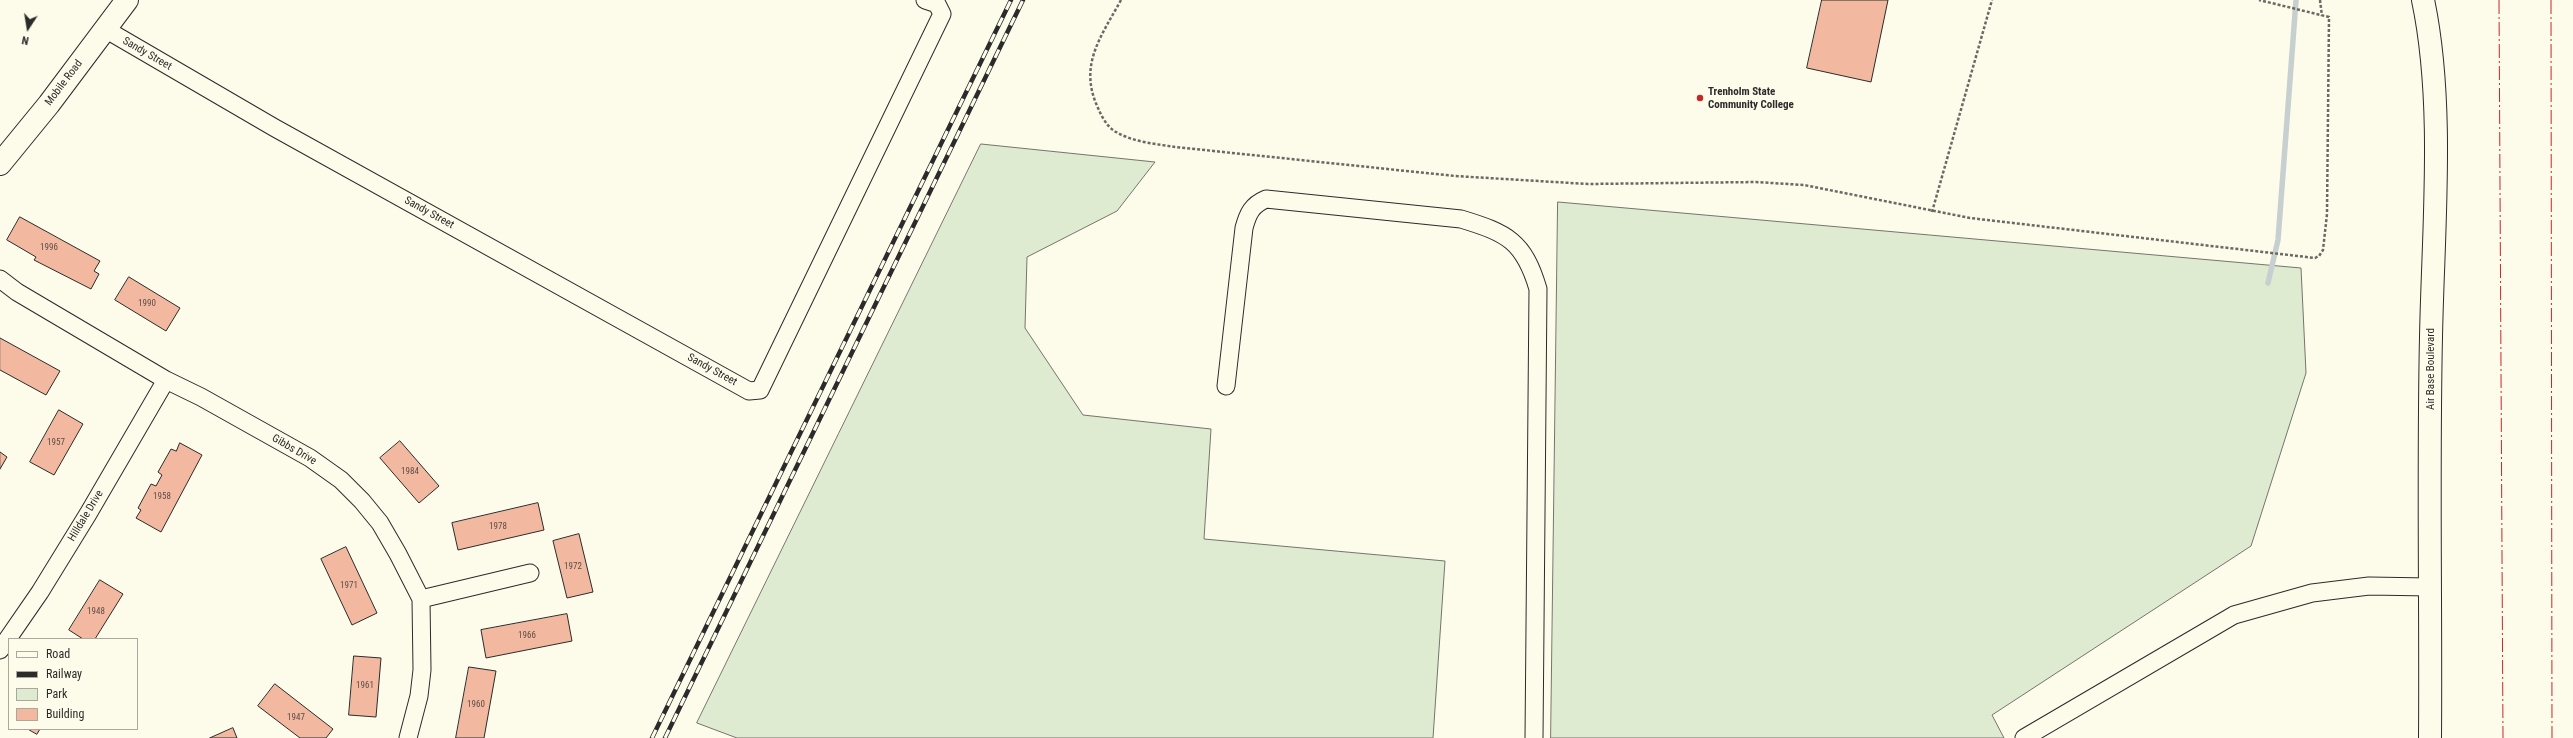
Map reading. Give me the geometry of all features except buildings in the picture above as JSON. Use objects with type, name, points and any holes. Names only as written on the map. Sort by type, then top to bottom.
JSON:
[{"type":"street","name":"Mobile Road","points":[[0,164],[127,0]]},
{"type":"street","name":"Sandy Street","points":[[105,29],[275,128],[743,388],[755,392],[760,390],[942,14],[938,4],[925,0]]},
{"type":"street","name":"Air Base Boulevard","points":[[2423,0],[2432,57],[2435,150],[2430,348],[2430,738]]},
{"type":"street","points":[[1226,386],[1244,228],[1248,213],[1256,203],[1266,199],[1461,219],[1487,227],[1506,236],[1521,249],[1532,267],[1538,289],[1534,738]]},
{"type":"street","name":"Gibbs Drive","points":[[0,279],[17,292],[166,380],[201,397],[310,458],[341,480],[362,501],[380,523],[421,599],[422,670],[419,696],[408,738]]},
{"type":"street","name":"Hilldale Drive","points":[[8,638],[40,592],[88,514],[166,380]]},
{"type":"street","points":[[421,599],[530,573]]},
{"type":"street","points":[[2024,738],[2234,615],[2312,593],[2369,586],[2430,587]]},
{"type":"street","name":"Hilldale Drive","points":[[0,650],[8,638]]},
{"type":"path","points":[[1121,0],[1093,51],[1089,71],[1092,96],[1103,119],[1115,132],[1136,140],[1175,147],[1455,176],[1588,184],[1756,182],[1804,185],[1932,212],[2054,229],[2315,258],[2319,256],[2324,244],[2327,200],[2329,17],[2259,0]]},
{"type":"path","points":[[1932,212],[1992,0]]},
{"type":"path","points":[[2320,0],[2322,16]]},
{"type":"green space","points":[[981,144],[1155,162],[1117,211],[1027,257],[1025,328],[1083,415],[1211,429],[1204,539],[1445,561],[1433,738],[737,738],[697,723]]},
{"type":"green space","points":[[1558,202],[2301,268],[2306,373],[2251,546],[1992,715],[2004,738],[1551,738]]},
{"type":"waterway","points":[[2268,283],[2278,240],[2296,0]]},
{"type":"railway","points":[[652,738],[1011,0]]},
{"type":"railway","points":[[665,738],[1023,0]]},
{"type":"power","points":[[2499,0],[2503,738]]},
{"type":"power","points":[[2551,0],[2552,738]]},
{"type":"place","name":"Trenholm State Community College","points":[[1700,98]]}]
